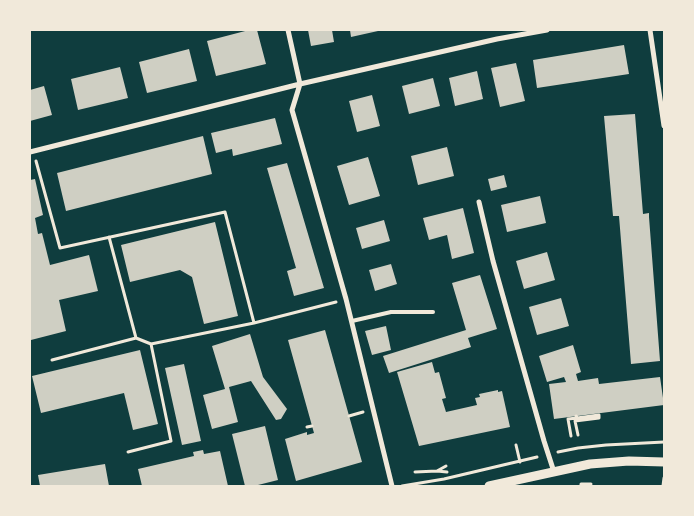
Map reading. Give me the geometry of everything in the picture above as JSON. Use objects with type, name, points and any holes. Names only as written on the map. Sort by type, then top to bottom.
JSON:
[{"type":"street","points":[[288,30],[300,84],[292,110],[352,321],[392,486]]},
{"type":"street","points":[[32,151],[300,84],[497,39],[547,30]]},
{"type":"street","points":[[650,30],[664,126]]},
{"type":"street","points":[[478,202],[492,261],[554,472]]},
{"type":"street","points":[[489,486],[590,464],[629,461],[664,462]]},
{"type":"lane","points":[[352,321],[391,312],[433,312]]},
{"type":"path","points":[[32,151],[60,248],[225,212],[254,323]]},
{"type":"path","points":[[109,237],[136,338]]},
{"type":"path","points":[[52,360],[136,338],[151,344],[254,323],[346,299]]},
{"type":"path","points":[[128,452],[171,441],[151,344]]},
{"type":"path","points":[[571,436],[568,418],[599,415],[599,418],[575,421],[578,435]]},
{"type":"path","points":[[307,427],[312,426]]},
{"type":"path","points":[[516,446],[521,465]]},
{"type":"path","points":[[437,471],[446,466]]},
{"type":"path","points":[[415,472],[447,472]]},
{"type":"path","points":[[664,478],[664,486]]},
{"type":"path","points":[[401,486],[420,483]]},
{"type":"path","points":[[581,486],[581,484],[591,484]]},
{"type":"building","points":[[249,30],[257,30],[266,64],[216,76],[207,41]]},
{"type":"building","points":[[308,30],[332,30],[334,42],[311,46]]},
{"type":"building","points":[[350,30],[378,30],[378,31],[351,37]]},
{"type":"building","points":[[624,45],[629,74],[537,88],[533,60]]},
{"type":"building","points":[[189,49],[197,81],[147,93],[139,62]]},
{"type":"building","points":[[516,63],[525,101],[500,107],[491,68]]},
{"type":"building","points":[[120,67],[128,98],[78,110],[71,79]]},
{"type":"building","points":[[477,71],[483,99],[455,106],[449,78]]},
{"type":"building","points":[[433,78],[440,106],[409,114],[402,86]]},
{"type":"building","points":[[44,86],[52,115],[30,121],[30,90]]},
{"type":"building","points":[[372,95],[380,126],[357,132],[349,101]]},
{"type":"building","points":[[635,114],[643,214],[649,213],[660,361],[631,364],[619,216],[613,216],[604,116]]},
{"type":"building","points":[[275,118],[282,144],[233,156],[232,149],[216,153],[211,133]]},
{"type":"building","points":[[203,136],[212,174],[66,211],[57,173]]},
{"type":"building","points":[[447,147],[454,176],[418,185],[411,156]]},
{"type":"building","points":[[368,157],[380,196],[349,205],[337,166]]},
{"type":"building","points":[[287,163],[324,288],[294,296],[287,271],[296,268],[267,168]]},
{"type":"building","points":[[504,175],[507,187],[491,191],[488,179]]},
{"type":"building","points":[[35,179],[43,215],[35,218],[38,234],[42,233],[50,265],[89,255],[98,291],[59,300],[66,331],[31,340],[30,180]]},
{"type":"building","points":[[540,196],[546,223],[507,232],[501,205]]},
{"type":"building","points":[[463,208],[474,253],[452,259],[447,235],[429,240],[423,218]]},
{"type":"building","points":[[384,220],[390,241],[362,249],[356,228]]},
{"type":"building","points":[[215,222],[238,316],[204,324],[192,277],[180,270],[130,282],[121,245]]},
{"type":"building","points":[[547,252],[555,280],[524,289],[516,261]]},
{"type":"building","points":[[391,264],[397,284],[375,291],[369,270]]},
{"type":"building","points":[[480,275],[497,329],[468,338],[471,347],[389,373],[383,356],[466,330],[452,283]]},
{"type":"building","points":[[561,298],[569,326],[537,335],[529,307]]},
{"type":"building","points":[[386,326],[391,350],[372,355],[365,331]]},
{"type":"building","points":[[325,330],[362,462],[296,481],[285,439],[307,432],[307,435],[314,433],[288,340]]},
{"type":"building","points":[[250,334],[263,377],[287,409],[281,419],[276,420],[251,381],[229,387],[238,422],[212,429],[203,395],[225,389],[212,346]]},
{"type":"building","points":[[573,345],[581,372],[576,374],[578,381],[598,378],[599,384],[660,377],[664,405],[554,419],[549,384],[566,382],[564,377],[547,382],[539,356]]},
{"type":"building","points":[[140,350],[158,424],[133,430],[124,393],[41,413],[32,376]]},
{"type":"building","points":[[432,362],[435,373],[439,372],[446,398],[442,399],[446,412],[477,405],[475,398],[480,397],[479,394],[498,390],[498,392],[502,391],[510,427],[419,446],[397,372]]},
{"type":"building","points":[[184,364],[201,441],[182,445],[165,368]]},
{"type":"building","points":[[265,426],[278,480],[254,486],[245,486],[232,434]]},
{"type":"building","points":[[203,450],[204,454],[220,451],[228,486],[142,486],[138,469],[194,456],[193,452]]},
{"type":"building","points":[[105,464],[109,486],[40,486],[38,475]]}]
